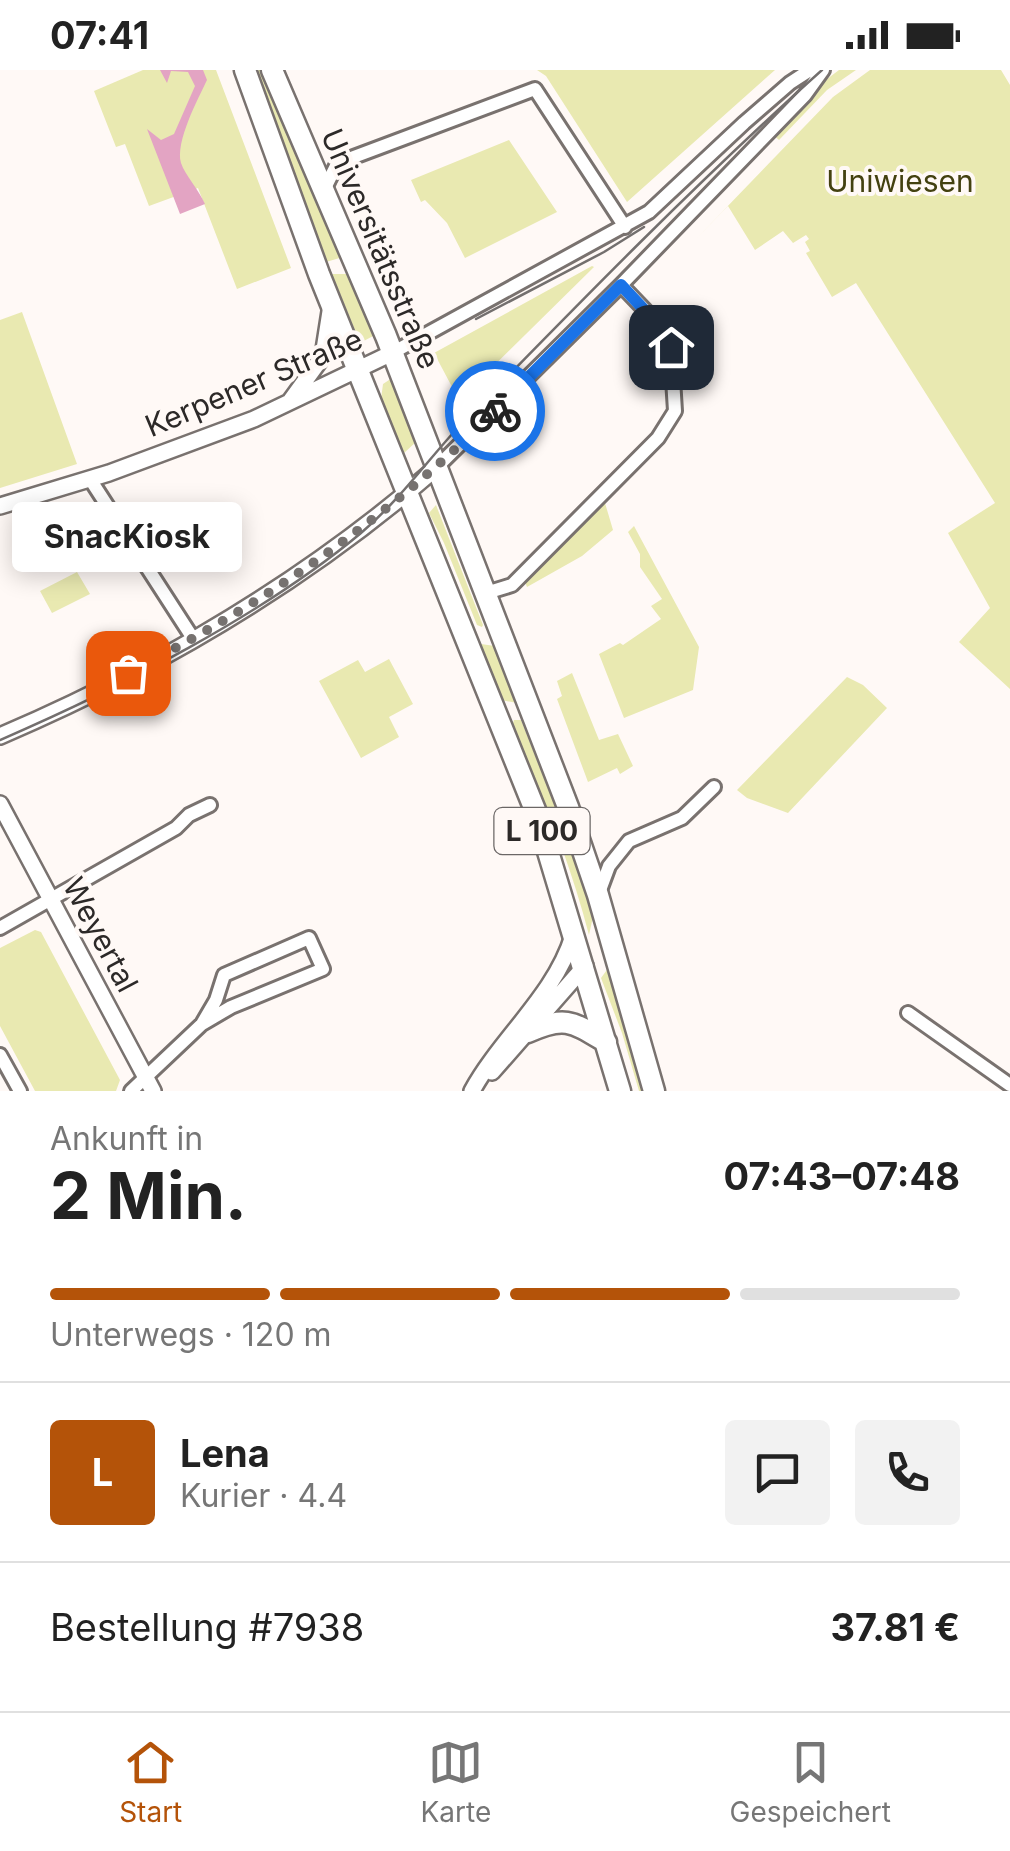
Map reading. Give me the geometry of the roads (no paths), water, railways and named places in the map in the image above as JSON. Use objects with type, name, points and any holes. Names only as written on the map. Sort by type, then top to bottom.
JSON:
[{"type":"main road","name":"Universitätsstraße","points":[[245,70],[331,305],[537,815],[620,1091]]},
{"type":"main road","name":"Universitätsstraße","points":[[272,70],[392,354],[534,718],[598,895],[654,1091]]},
{"type":"main road","points":[[456,620],[478,635],[491,631],[495,620]]},
{"type":"main road","points":[[503,734],[512,715],[520,712],[534,718]]},
{"type":"main road","points":[[584,966],[609,933]]},
{"type":"main road","points":[[528,1032],[558,1021],[574,1023],[606,1042]]},
{"type":"street","name":"Kerpener Straße","points":[[0,506],[90,479],[286,405],[392,354],[625,227],[662,202],[790,82],[810,70]]},
{"type":"street","points":[[0,736],[194,640],[278,589],[406,493],[621,285],[805,95],[823,70]]},
{"type":"street","points":[[324,190],[343,160],[535,89],[625,227]]},
{"type":"street","points":[[486,593],[512,585],[658,438],[672,418],[675,397],[668,337],[621,285]]},
{"type":"street","points":[[286,405],[323,356],[331,305]]},
{"type":"street","points":[[90,479],[194,640]]},
{"type":"street","points":[[598,895],[610,866],[629,841],[682,818],[714,786]]},
{"type":"street","name":"Weyertal","points":[[0,804],[149,1084]]},
{"type":"street","points":[[0,928],[210,805]]},
{"type":"street","points":[[473,1091],[487,1063],[554,977],[574,932]]},
{"type":"street","points":[[132,1091],[149,1084],[202,1024],[224,975],[309,938],[323,969],[230,1007],[202,1024]]},
{"type":"street","points":[[473,1091],[584,966]]},
{"type":"street","points":[[908,1012],[1010,1085]]},
{"type":"street","points":[[0,1055],[20,1091]]},
{"type":"tram line","points":[[0,740],[188,648],[280,593],[361,533],[596,287],[822,70]]},
{"type":"tram line","points":[[476,319],[644,227]]},
{"type":"place","name":"SnacKiosk","points":[[128,673]]},
{"type":"park label","name":"Uniwiesen","points":[[900,182]]}]
